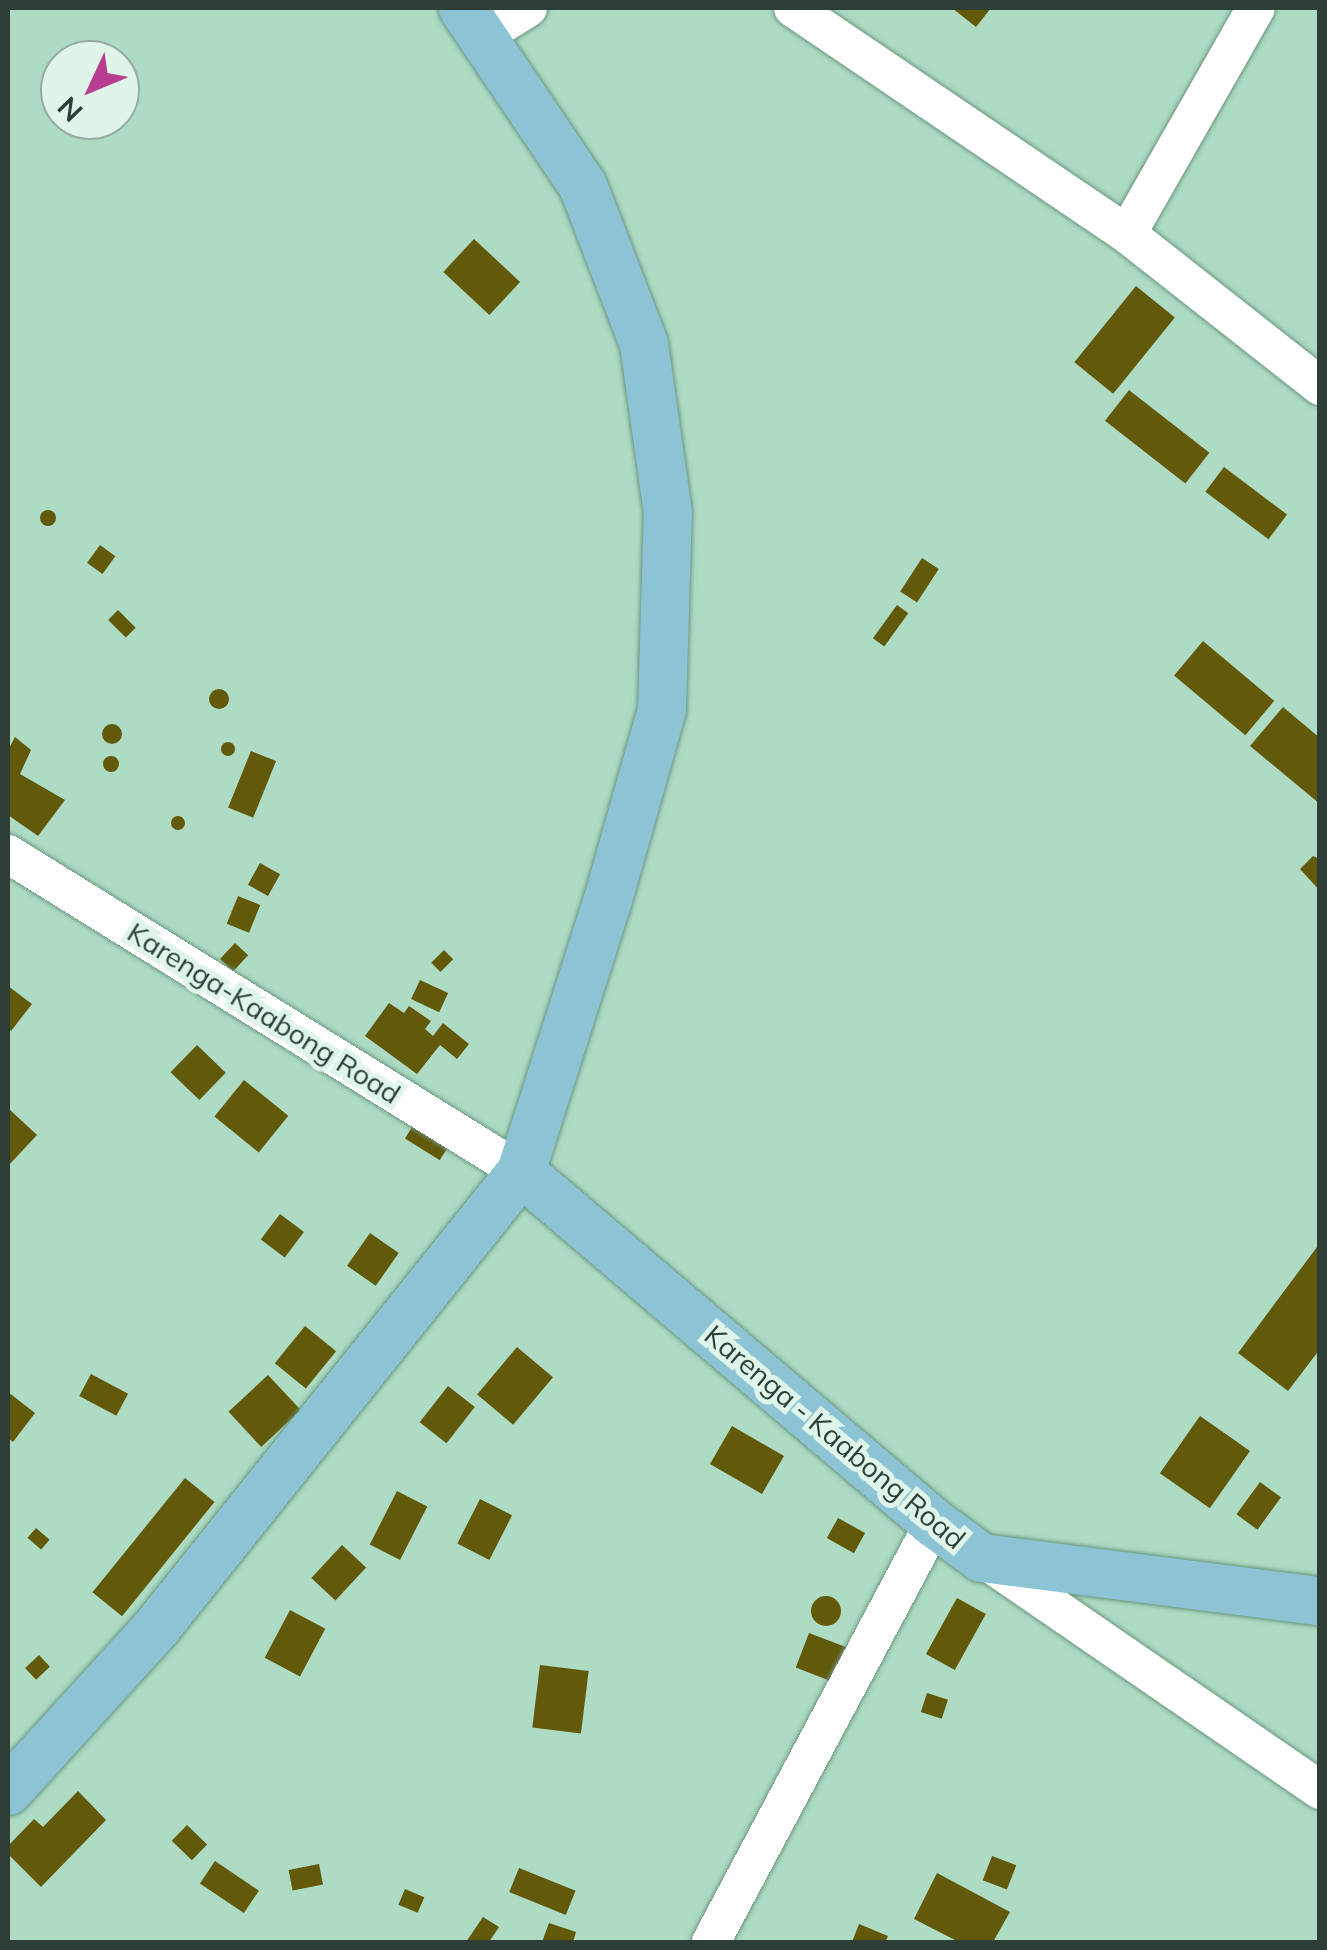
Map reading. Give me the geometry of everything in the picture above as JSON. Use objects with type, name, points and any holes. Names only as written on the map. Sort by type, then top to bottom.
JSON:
[{"type":"main road","points":[[8,1791],[157,1626],[520,1172],[607,904],[662,710],[668,513],[644,344],[583,186],[473,22]]},
{"type":"main road","name":"Karenga - Kaabong Road","points":[[520,1172],[934,1523],[982,1558],[1320,1601]]},
{"type":"street","points":[[473,22],[528,8]]},
{"type":"street","points":[[793,8],[1128,234],[1320,386]]},
{"type":"street","points":[[1128,234],[1256,8]]},
{"type":"street","name":"Karenga-Kaabong Road","points":[[8,854],[520,1172]]},
{"type":"street","points":[[711,1942],[934,1523]]},
{"type":"street","points":[[982,1558],[1320,1790]]},
{"type":"building","points":[[952,8],[991,8],[976,27]]},
{"type":"building","points":[[474,239],[520,282],[489,315],[443,272]]},
{"type":"building","points":[[1136,286],[1175,317],[1113,394],[1074,362]]},
{"type":"building","points":[[1129,390],[1209,453],[1185,484],[1105,421]]},
{"type":"building","points":[[1224,467],[1287,515],[1268,539],[1205,492]]},
{"type":"building","points":[[48,510],[56,518],[48,526],[40,518]]},
{"type":"building","points":[[100,545],[115,556],[102,574],[87,563]]},
{"type":"building","points":[[922,558],[939,569],[917,602],[900,592]]},
{"type":"building","points":[[897,605],[908,613],[884,646],[873,638]]},
{"type":"building","points":[[118,610],[136,628],[126,638],[108,620]]},
{"type":"building","points":[[1203,641],[1274,701],[1245,735],[1174,675]]},
{"type":"building","points":[[215,689],[223,689],[229,699],[223,709],[215,709],[209,703],[209,695]]},
{"type":"building","points":[[1283,707],[1320,738],[1320,804],[1250,746]]},
{"type":"building","points":[[112,724],[122,734],[112,744],[102,734]]},
{"type":"building","points":[[15,737],[31,750],[20,774],[65,800],[38,836],[8,815],[8,750]]},
{"type":"building","points":[[228,742],[235,749],[228,756],[221,749]]},
{"type":"building","points":[[251,751],[276,761],[253,818],[228,808]]},
{"type":"building","points":[[111,756],[119,764],[111,772],[103,764]]},
{"type":"building","points":[[178,816],[185,823],[178,830],[171,823]]},
{"type":"building","points":[[1313,856],[1320,859],[1320,891],[1300,869]]},
{"type":"building","points":[[260,863],[280,874],[268,896],[248,885]]},
{"type":"building","points":[[238,896],[260,905],[249,933],[227,924]]},
{"type":"building","points":[[235,943],[248,955],[233,971],[220,959]]},
{"type":"building","points":[[444,950],[453,959],[440,972],[431,963]]},
{"type":"building","points":[[420,980],[448,993],[439,1012],[411,999]]},
{"type":"building","points":[[8,986],[32,1004],[11,1031],[8,1028]]},
{"type":"building","points":[[389,1003],[404,1013],[409,1006],[431,1021],[425,1029],[433,1036],[443,1023],[469,1044],[457,1059],[440,1045],[417,1074],[365,1036]]},
{"type":"building","points":[[197,1045],[226,1073],[199,1100],[171,1072]]},
{"type":"building","points":[[244,1080],[288,1116],[259,1152],[214,1117]]},
{"type":"building","points":[[8,1108],[37,1135],[8,1166]]},
{"type":"building","points":[[414,1124],[449,1146],[440,1160],[405,1138]]},
{"type":"building","points":[[280,1214],[304,1232],[285,1258],[261,1240]]},
{"type":"building","points":[[370,1233],[399,1253],[376,1286],[347,1266]]},
{"type":"building","points":[[1320,1243],[1320,1349],[1288,1391],[1238,1353]]},
{"type":"building","points":[[305,1326],[336,1351],[306,1388],[275,1363]]},
{"type":"building","points":[[517,1347],[553,1377],[513,1425],[477,1394]]},
{"type":"building","points":[[91,1374],[128,1394],[116,1416],[79,1396]]},
{"type":"building","points":[[268,1375],[301,1410],[261,1447],[229,1412]]},
{"type":"building","points":[[448,1386],[475,1407],[446,1443],[420,1422]]},
{"type":"building","points":[[8,1392],[35,1413],[13,1442],[8,1438]]},
{"type":"building","points":[[1200,1416],[1250,1451],[1210,1508],[1160,1473]]},
{"type":"building","points":[[732,1426],[784,1456],[762,1494],[710,1464]]},
{"type":"building","points":[[185,1478],[215,1502],[122,1616],[92,1592]]},
{"type":"building","points":[[1260,1482],[1281,1497],[1258,1530],[1236,1514]]},
{"type":"building","points":[[397,1491],[427,1506],[400,1560],[370,1544]]},
{"type":"building","points":[[480,1499],[512,1515],[489,1560],[457,1544]]},
{"type":"building","points":[[838,1518],[865,1533],[854,1553],[827,1538]]},
{"type":"building","points":[[36,1528],[50,1540],[41,1550],[27,1538]]},
{"type":"building","points":[[342,1545],[366,1568],[335,1600],[311,1578]]},
{"type":"building","points":[[826,1596],[840,1605],[841,1611],[832,1625],[826,1626],[812,1617],[811,1611],[820,1597]]},
{"type":"building","points":[[957,1598],[986,1614],[955,1670],[926,1654]]},
{"type":"building","points":[[290,1610],[325,1629],[300,1676],[265,1658]]},
{"type":"building","points":[[809,1633],[846,1647],[833,1682],[796,1668]]},
{"type":"building","points":[[39,1655],[50,1667],[36,1680],[25,1668]]},
{"type":"building","points":[[540,1665],[589,1671],[581,1734],[532,1728]]},
{"type":"building","points":[[927,1693],[948,1700],[942,1719],[921,1712]]},
{"type":"building","points":[[78,1791],[106,1820],[41,1887],[8,1854],[8,1846],[34,1819],[43,1827]]},
{"type":"building","points":[[187,1825],[207,1844],[192,1860],[172,1841]]},
{"type":"building","points":[[992,1856],[1016,1865],[1007,1890],[983,1880]]},
{"type":"building","points":[[215,1861],[259,1891],[244,1913],[200,1883]]},
{"type":"building","points":[[319,1864],[323,1885],[293,1891],[289,1870]]},
{"type":"building","points":[[519,1868],[576,1891],[566,1915],[509,1892]]},
{"type":"building","points":[[937,1873],[1010,1912],[993,1942],[959,1942],[914,1919]]},
{"type":"building","points":[[405,1889],[424,1897],[418,1913],[398,1905]]},
{"type":"building","points":[[483,1917],[499,1927],[489,1942],[466,1942]]},
{"type":"building","points":[[549,1923],[576,1932],[573,1942],[542,1942]]},
{"type":"building","points":[[859,1924],[888,1936],[885,1942],[852,1942]]}]
